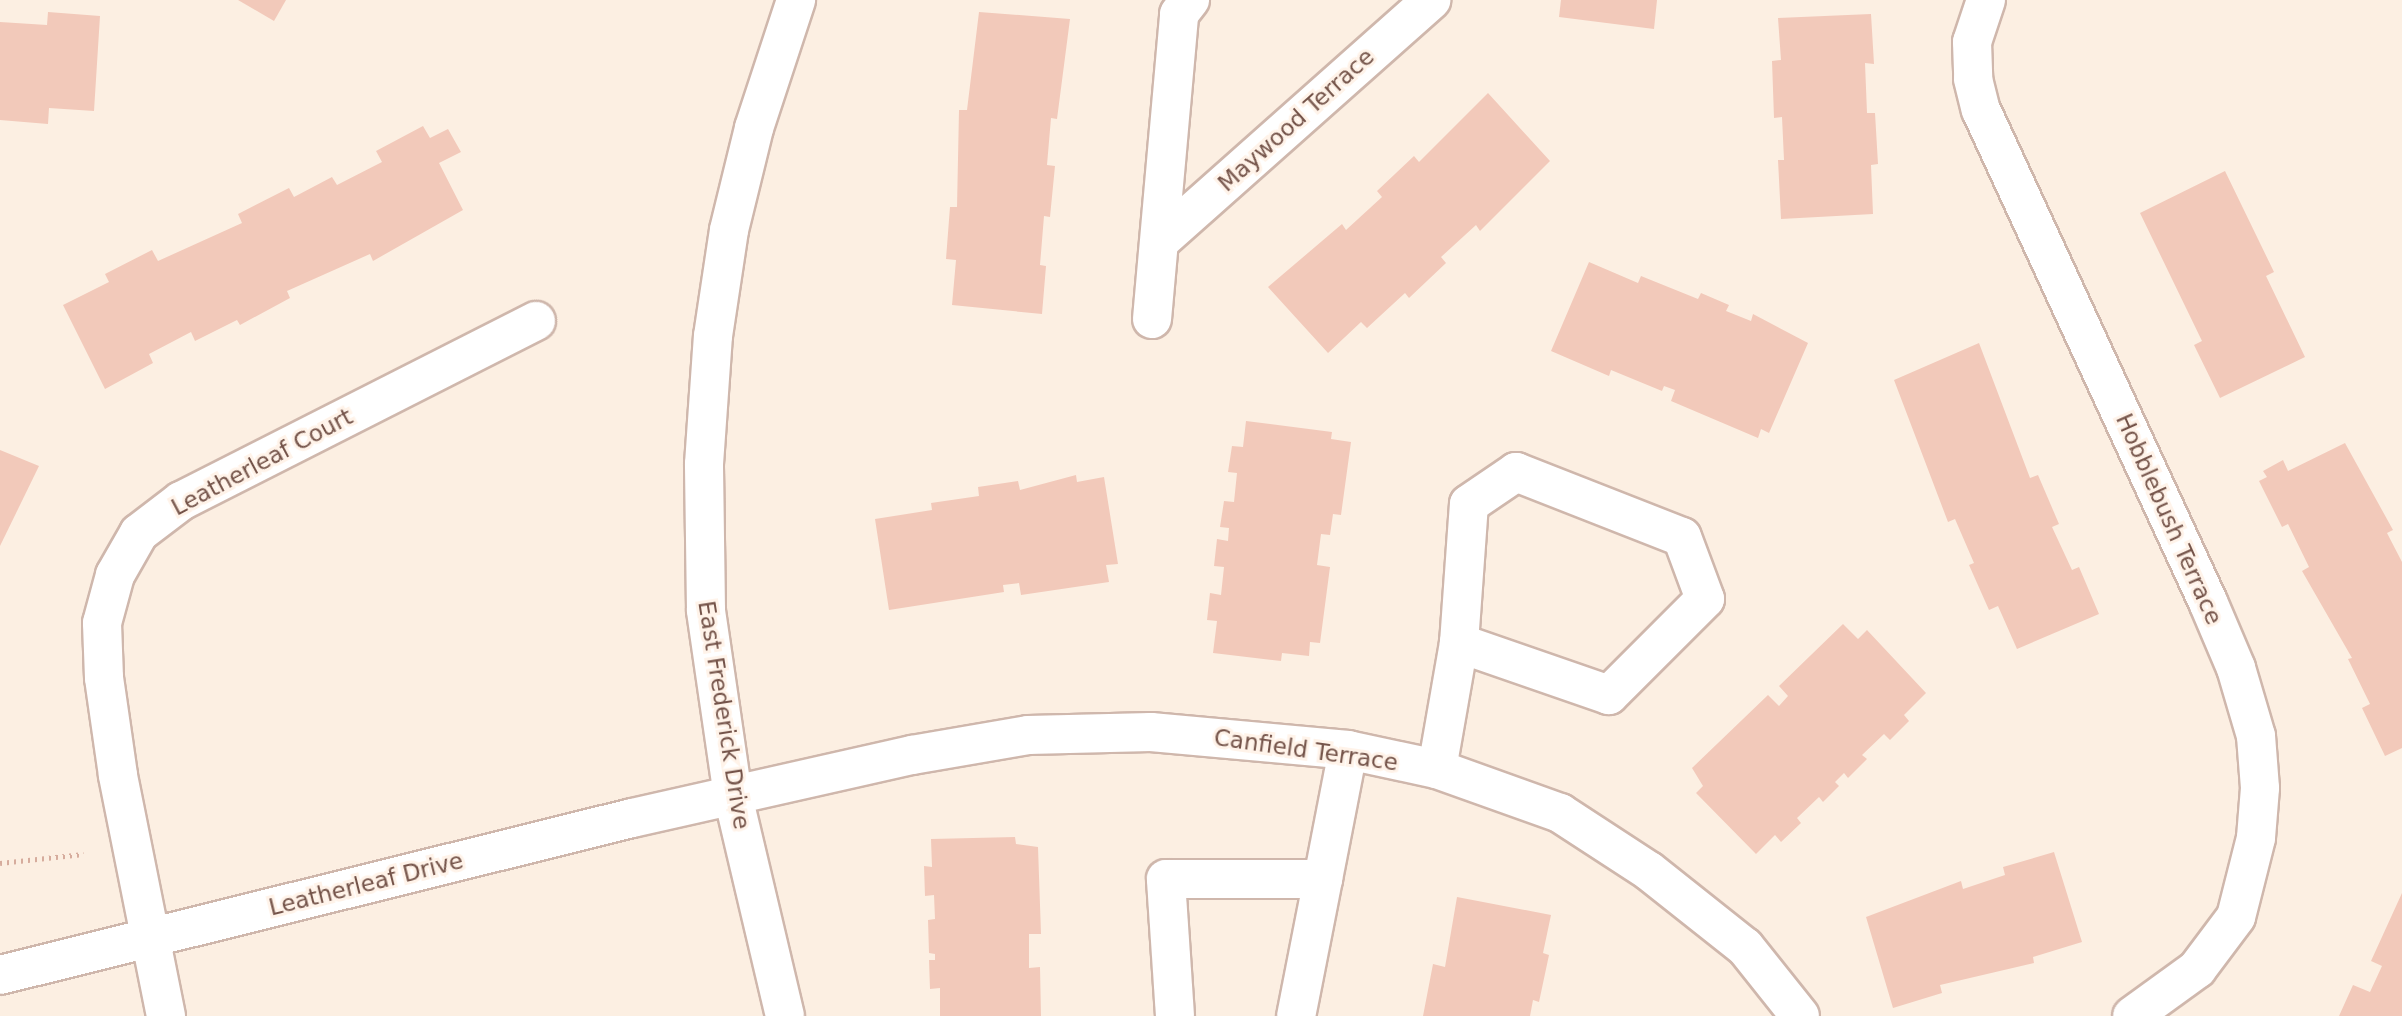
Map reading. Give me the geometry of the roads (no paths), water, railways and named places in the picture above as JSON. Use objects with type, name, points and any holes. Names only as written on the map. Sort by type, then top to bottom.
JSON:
[{"type":"street","name":"East Frederick Drive","points":[[785,1016],[733,796],[706,610],[704,464],[713,336],[729,230],[748,154],[796,0]]},
{"type":"street","points":[[1152,319],[1179,14],[1190,0]]},
{"type":"street","name":"Maywood Terrace","points":[[1160,241],[1431,0]]},
{"type":"street","name":"Hobblebush Terrace","points":[[1986,0],[1972,42],[1973,79],[1981,110],[2208,602],[2236,668],[2256,736],[2260,788],[2256,838],[2236,917],[2197,969],[2132,1016]]},
{"type":"street","name":"Leatherleaf Court","points":[[166,1016],[104,678],[102,623],[115,575],[139,533],[181,501],[536,321]]},
{"type":"street","points":[[1437,769],[1460,643],[1469,504],[1516,472],[1682,537],[1705,599],[1609,695],[1460,643]]},
{"type":"street","name":"Canfield Terrace","points":[[733,796],[912,755],[1028,735],[1151,732],[1348,750],[1437,769],[1560,813],[1649,871],[1745,947],[1800,1016]]},
{"type":"street","points":[[1296,1016],[1348,750]]},
{"type":"street","name":"Leatherleaf Drive","points":[[0,975],[733,796]]},
{"type":"street","points":[[1175,1016],[1166,879],[1323,879]]}]
